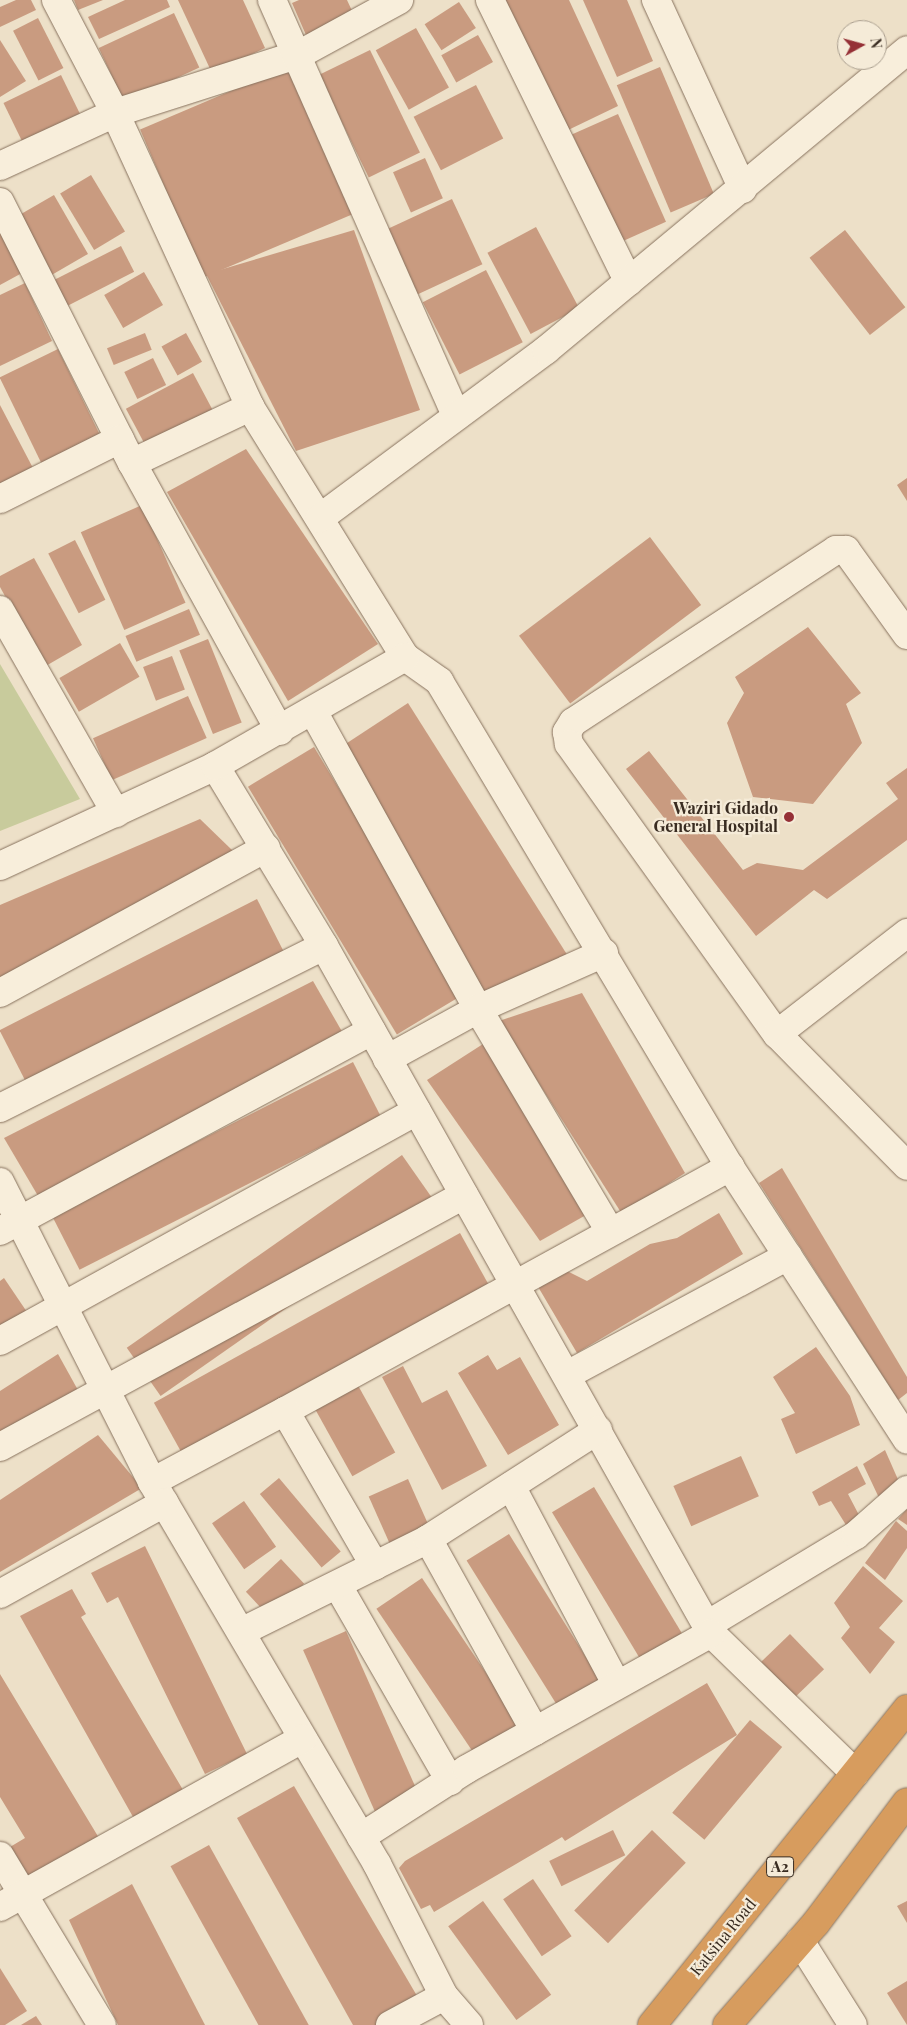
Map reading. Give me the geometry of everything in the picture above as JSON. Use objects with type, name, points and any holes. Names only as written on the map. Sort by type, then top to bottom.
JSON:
[{"type":"highway","name":"Katsina Road","points":[[652,2025],[907,1709]]},
{"type":"highway","points":[[727,2025],[800,1941],[907,1802]]},
{"type":"street","points":[[56,0],[115,113],[250,407],[405,657],[439,681],[604,953],[730,1167],[907,1440]]},
{"type":"street","points":[[272,0],[300,54],[456,416]]},
{"type":"street","points":[[0,166],[115,113],[300,54],[399,0]]},
{"type":"street","points":[[490,0],[629,282]]},
{"type":"street","points":[[656,0],[743,189]]},
{"type":"street","points":[[320,518],[629,282],[743,189],[907,50]]},
{"type":"street","points":[[0,202],[132,463],[280,732]]},
{"type":"street","points":[[132,463],[250,407]]},
{"type":"street","points":[[0,499],[120,439]]},
{"type":"street","points":[[907,635],[846,550],[836,550],[573,722],[568,732],[569,744],[777,1034],[907,1166]]},
{"type":"street","points":[[0,610],[116,814]]},
{"type":"street","points":[[0,866],[116,814],[215,766],[314,713],[405,657]]},
{"type":"street","points":[[314,713],[478,1009],[610,1230]]},
{"type":"street","points":[[215,766],[324,946],[372,1030],[386,1059],[517,1284],[709,1629],[855,1773]]},
{"type":"street","points":[[0,993],[266,848]]},
{"type":"street","points":[[777,1034],[907,933]]},
{"type":"street","points":[[0,1108],[324,946]]},
{"type":"street","points":[[386,1059],[478,1009],[604,953]]},
{"type":"street","points":[[10,1225],[372,1030]]},
{"type":"street","points":[[0,1341],[417,1111]]},
{"type":"street","points":[[0,1594],[285,1411],[517,1284],[610,1230],[730,1167]]},
{"type":"street","points":[[0,1182],[10,1225],[61,1306],[102,1390],[158,1493],[243,1631],[302,1738],[361,1837],[444,1996],[468,2025]]},
{"type":"street","points":[[0,1447],[464,1195]]},
{"type":"street","points":[[567,1375],[788,1256]]},
{"type":"street","points":[[285,1411],[375,1566]]},
{"type":"street","points":[[243,1631],[338,1586],[428,1539],[598,1430]]},
{"type":"street","points":[[510,1486],[617,1685]]},
{"type":"street","points":[[361,1837],[450,1781],[617,1685],[709,1629],[856,1535],[907,1490]]},
{"type":"street","points":[[428,1539],[535,1731]]},
{"type":"street","points":[[338,1586],[450,1781]]},
{"type":"street","points":[[12,1900],[302,1738]]},
{"type":"street","points":[[0,1856],[12,1900],[102,2025]]},
{"type":"street","points":[[800,1941],[853,2025]]},
{"type":"street","points":[[390,2025],[444,1996]]},
{"type":"green space","points":[[0,664],[80,799],[0,831]]},
{"type":"building","points":[[16,0],[31,0],[36,10],[0,27],[0,7]]},
{"type":"building","points":[[74,0],[103,0],[78,10]]},
{"type":"building","points":[[125,0],[167,0],[170,7],[99,39],[88,17]]},
{"type":"building","points":[[178,0],[243,0],[265,48],[212,73]]},
{"type":"building","points":[[299,0],[347,0],[354,15],[306,35],[292,3]]},
{"type":"building","points":[[502,0],[569,0],[618,106],[564,132]]},
{"type":"building","points":[[583,0],[627,0],[653,61],[617,77]]},
{"type":"building","points":[[459,2],[476,28],[441,50],[425,24]]},
{"type":"building","points":[[174,13],[199,67],[124,102],[99,48]]},
{"type":"building","points":[[38,18],[63,68],[38,81],[13,31]]},
{"type":"building","points":[[416,28],[449,87],[409,110],[376,50]]},
{"type":"building","points":[[478,35],[493,62],[456,82],[441,55]]},
{"type":"building","points":[[0,40],[26,81],[0,97]]},
{"type":"building","points":[[370,50],[420,152],[369,177],[319,75]]},
{"type":"building","points":[[292,65],[355,213],[203,278],[140,129]]},
{"type":"building","points":[[660,67],[714,194],[671,212],[617,85]]},
{"type":"building","points":[[61,75],[83,121],[26,149],[3,103]]},
{"type":"building","points":[[476,85],[503,138],[441,170],[414,117]]},
{"type":"building","points":[[618,114],[666,222],[620,242],[572,134]]},
{"type":"building","points":[[425,158],[443,198],[411,212],[393,172]]},
{"type":"building","points":[[91,175],[125,232],[94,250],[60,194]]},
{"type":"building","points":[[54,195],[88,254],[51,275],[17,216]]},
{"type":"building","points":[[452,199],[482,264],[416,295],[386,230]]},
{"type":"building","points":[[536,227],[579,308],[531,334],[487,253]]},
{"type":"building","points":[[0,230],[22,273],[0,285]]},
{"type":"building","points":[[354,230],[420,410],[296,451],[206,274]]},
{"type":"building","points":[[845,230],[905,307],[870,335],[810,258]]},
{"type":"building","points":[[121,246],[134,272],[64,308],[51,282]]},
{"type":"building","points":[[486,270],[523,342],[460,374],[423,302]]},
{"type":"building","points":[[144,272],[163,305],[123,328],[104,295]]},
{"type":"building","points":[[25,283],[52,341],[0,366],[0,295]]},
{"type":"building","points":[[145,333],[152,350],[114,365],[107,348]]},
{"type":"building","points":[[186,333],[202,362],[178,375],[162,347]]},
{"type":"building","points":[[58,349],[101,438],[43,466],[0,377]]},
{"type":"building","points":[[153,358],[166,385],[137,399],[124,372]]},
{"type":"building","points":[[193,373],[216,417],[149,453],[126,409]]},
{"type":"building","points":[[0,405],[34,470],[0,488]]},
{"type":"building","points":[[246,449],[378,644],[288,701],[167,492]]},
{"type":"building","points":[[907,478],[907,501],[897,485]]},
{"type":"building","points":[[142,505],[186,603],[124,630],[81,532]]},
{"type":"building","points":[[650,537],[701,605],[570,704],[519,636]]},
{"type":"building","points":[[75,540],[105,600],[79,613],[48,554]]},
{"type":"building","points":[[34,558],[82,645],[44,667],[0,587],[0,576]]},
{"type":"building","points":[[189,609],[200,635],[136,662],[125,636]]},
{"type":"building","points":[[808,627],[861,693],[846,704],[862,743],[813,804],[753,797],[727,723],[744,693],[735,677]]},
{"type":"building","points":[[208,639],[242,722],[213,734],[179,651]]},
{"type":"building","points":[[120,643],[140,677],[79,712],[59,678]]},
{"type":"building","points":[[172,656],[185,690],[156,701],[143,667]]},
{"type":"building","points":[[188,696],[207,738],[112,780],[93,738]]},
{"type":"building","points":[[408,703],[573,964],[483,994],[344,745]]},
{"type":"building","points":[[314,747],[463,995],[397,1034],[248,787]]},
{"type":"building","points":[[649,751],[743,870],[757,863],[803,870],[898,799],[886,783],[907,768],[907,840],[827,899],[814,890],[756,936],[626,769]]},
{"type":"building","points":[[200,819],[233,851],[0,979],[0,905]]},
{"type":"building","points":[[257,899],[286,955],[28,1086],[0,1030]]},
{"type":"building","points":[[313,981],[344,1035],[41,1201],[4,1138]]},
{"type":"building","points":[[582,993],[685,1173],[622,1214],[499,1021]]},
{"type":"building","points":[[483,1044],[586,1215],[540,1241],[427,1080]]},
{"type":"building","points":[[353,1062],[381,1116],[80,1270],[52,1215]]},
{"type":"building","points":[[402,1155],[436,1203],[161,1396],[127,1348]]},
{"type":"building","points":[[782,1168],[907,1377],[907,1393],[898,1400],[759,1183]]},
{"type":"building","points":[[719,1213],[743,1254],[577,1353],[537,1285],[563,1269],[587,1281],[650,1244],[677,1238]]},
{"type":"building","points":[[460,1233],[491,1288],[184,1458],[154,1403]]},
{"type":"building","points":[[4,1278],[29,1315],[0,1331],[0,1281]]},
{"type":"building","points":[[816,1347],[850,1396],[860,1425],[796,1454],[781,1419],[795,1413],[773,1377]]},
{"type":"building","points":[[58,1354],[79,1392],[0,1436],[0,1391]]},
{"type":"building","points":[[488,1355],[497,1370],[520,1357],[559,1425],[508,1455],[458,1373]]},
{"type":"building","points":[[403,1366],[422,1403],[447,1390],[487,1466],[442,1490],[382,1377]]},
{"type":"building","points":[[355,1380],[395,1453],[352,1476],[312,1404]]},
{"type":"building","points":[[98,1435],[142,1488],[0,1572],[0,1500]]},
{"type":"building","points":[[885,1450],[900,1484],[880,1500],[863,1464]]},
{"type":"building","points":[[741,1456],[759,1496],[691,1526],[673,1486]]},
{"type":"building","points":[[857,1466],[866,1484],[848,1494],[860,1517],[846,1525],[831,1501],[819,1506],[812,1492]]},
{"type":"building","points":[[279,1478],[341,1552],[322,1568],[260,1494]]},
{"type":"building","points":[[408,1479],[432,1532],[392,1549],[369,1496]]},
{"type":"building","points":[[594,1487],[687,1641],[645,1667],[552,1512]]},
{"type":"building","points":[[244,1501],[276,1547],[244,1569],[212,1523]]},
{"type":"building","points":[[907,1509],[907,1525],[898,1519]]},
{"type":"building","points":[[896,1521],[907,1531],[907,1548],[885,1580],[865,1563]]},
{"type":"building","points":[[509,1534],[604,1686],[561,1712],[467,1560]]},
{"type":"building","points":[[145,1546],[247,1754],[205,1774],[118,1597],[107,1603],[91,1573]]},
{"type":"building","points":[[281,1559],[304,1584],[269,1617],[246,1592]]},
{"type":"building","points":[[863,1566],[903,1601],[879,1628],[895,1642],[870,1674],[841,1638],[850,1627],[834,1603]]},
{"type":"building","points":[[422,1578],[520,1724],[475,1755],[376,1609]]},
{"type":"building","points":[[72,1589],[86,1614],[81,1617],[186,1795],[137,1824],[20,1616]]},
{"type":"building","points":[[346,1631],[420,1798],[377,1817],[303,1650]]},
{"type":"building","points":[[790,1634],[824,1669],[795,1697],[761,1662]]},
{"type":"building","points":[[0,1674],[99,1838],[30,1881],[10,1847],[25,1838],[0,1797]]},
{"type":"building","points":[[707,1683],[737,1735],[565,1841],[562,1837],[434,1912],[430,1905],[421,1909],[399,1868],[405,1861]]},
{"type":"building","points":[[750,1720],[782,1747],[704,1840],[672,1813]]},
{"type":"building","points":[[294,1786],[420,2001],[381,2025],[353,2025],[237,1818]]},
{"type":"building","points":[[613,1830],[625,1855],[561,1886],[549,1861]]},
{"type":"building","points":[[652,1830],[686,1863],[608,1943],[574,1911]]},
{"type":"building","points":[[209,1845],[309,2025],[258,2025],[171,1866]]},
{"type":"building","points":[[533,1879],[572,1936],[542,1956],[503,1899]]},
{"type":"building","points":[[132,1884],[205,2025],[118,2025],[69,1920]]},
{"type":"building","points":[[483,1901],[551,1995],[516,2020],[448,1926]]},
{"type":"building","points":[[907,1901],[907,1923],[897,1906]]},
{"type":"building","points":[[0,1968],[27,2011],[5,2025],[0,2025]]},
{"type":"building","points":[[907,1981],[907,2025],[887,1993]]},
{"type":"building","points":[[36,2016],[42,2025],[21,2025]]},
{"type":"place","name":"Waziri Gidado General Hospital","points":[[789,817]]}]
